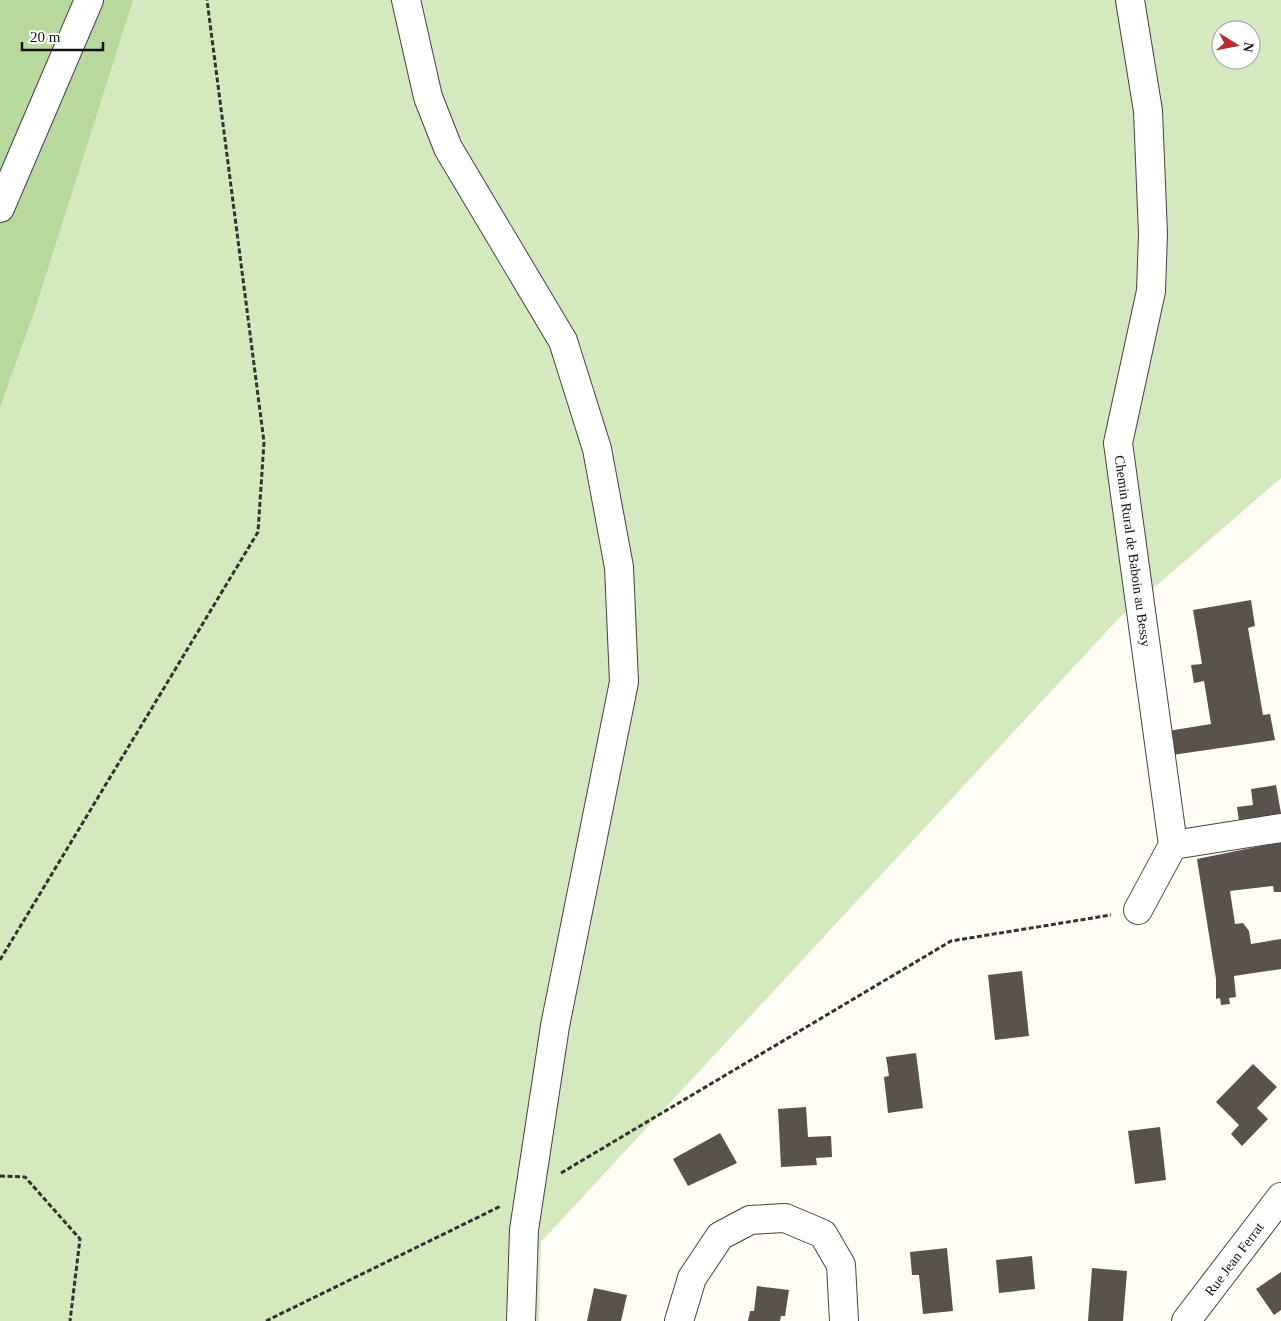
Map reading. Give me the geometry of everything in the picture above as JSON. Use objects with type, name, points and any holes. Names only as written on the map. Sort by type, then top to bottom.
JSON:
[{"type":"street","points":[[0,208],[89,0]]},
{"type":"street","points":[[406,0],[428,97],[448,148],[563,341],[597,449],[619,566],[624,682],[555,1026],[524,1230],[520,1321]]},
{"type":"street","name":"Chemin Rural de Baboin au Bessy","points":[[1130,0],[1148,111],[1153,234],[1151,291],[1118,443],[1173,845]]},
{"type":"street","points":[[1138,910],[1173,845],[1281,828]]},
{"type":"street","name":"Rue Jean Ferrat","points":[[1186,1321],[1281,1197]]},
{"type":"street","points":[[679,1321],[692,1278],[720,1236],[750,1220],[785,1218],[823,1234],[841,1265],[844,1321]]},
{"type":"path","points":[[0,960],[258,532],[264,442],[207,0]]},
{"type":"path","points":[[266,1321],[530,1191],[951,941],[1138,910]]},
{"type":"path","points":[[0,1176],[25,1177],[80,1239],[70,1321]]},
{"type":"green space","points":[[0,0],[133,0],[35,310],[0,408]]},
{"type":"green space","points":[[132,0],[1281,0],[1281,478],[1120,617],[541,1242],[539,1321],[0,1321],[0,408],[35,310]]},
{"type":"building","points":[[1251,600],[1255,626],[1248,628],[1263,715],[1270,714],[1275,740],[1172,755],[1168,731],[1211,724],[1204,681],[1194,683],[1191,665],[1202,664],[1193,610]]},
{"type":"building","points":[[1276,785],[1281,813],[1239,821],[1237,807],[1253,805],[1251,789]]},
{"type":"building","points":[[1281,842],[1281,892],[1274,892],[1273,886],[1230,891],[1235,924],[1243,923],[1249,931],[1251,944],[1281,939],[1281,969],[1234,976],[1236,997],[1229,998],[1230,1004],[1221,1005],[1220,998],[1216,999],[1216,979],[1197,859]]},
{"type":"building","points":[[1022,971],[1029,1036],[995,1040],[988,975]]},
{"type":"building","points":[[916,1053],[923,1108],[888,1113],[884,1077],[889,1076],[886,1057]]},
{"type":"building","points":[[1253,1064],[1277,1087],[1257,1108],[1268,1119],[1242,1146],[1231,1134],[1239,1125],[1216,1102]]},
{"type":"building","points":[[806,1107],[808,1137],[831,1136],[832,1157],[816,1158],[817,1165],[781,1167],[778,1109]]},
{"type":"building","points":[[1160,1127],[1166,1180],[1135,1184],[1128,1131]]},
{"type":"building","points":[[720,1133],[737,1163],[688,1186],[673,1159]]},
{"type":"building","points":[[947,1248],[953,1311],[923,1314],[919,1275],[912,1275],[910,1252]]},
{"type":"building","points":[[1032,1256],[1035,1289],[999,1293],[996,1260]]},
{"type":"building","points":[[1092,1268],[1127,1271],[1123,1321],[1088,1321]]},
{"type":"building","points":[[1281,1272],[1281,1310],[1274,1315],[1256,1289]]},
{"type":"building","points":[[757,1286],[789,1290],[785,1316],[781,1316],[780,1321],[748,1321],[750,1311],[754,1311]]},
{"type":"building","points":[[594,1288],[627,1295],[621,1321],[587,1321]]}]
